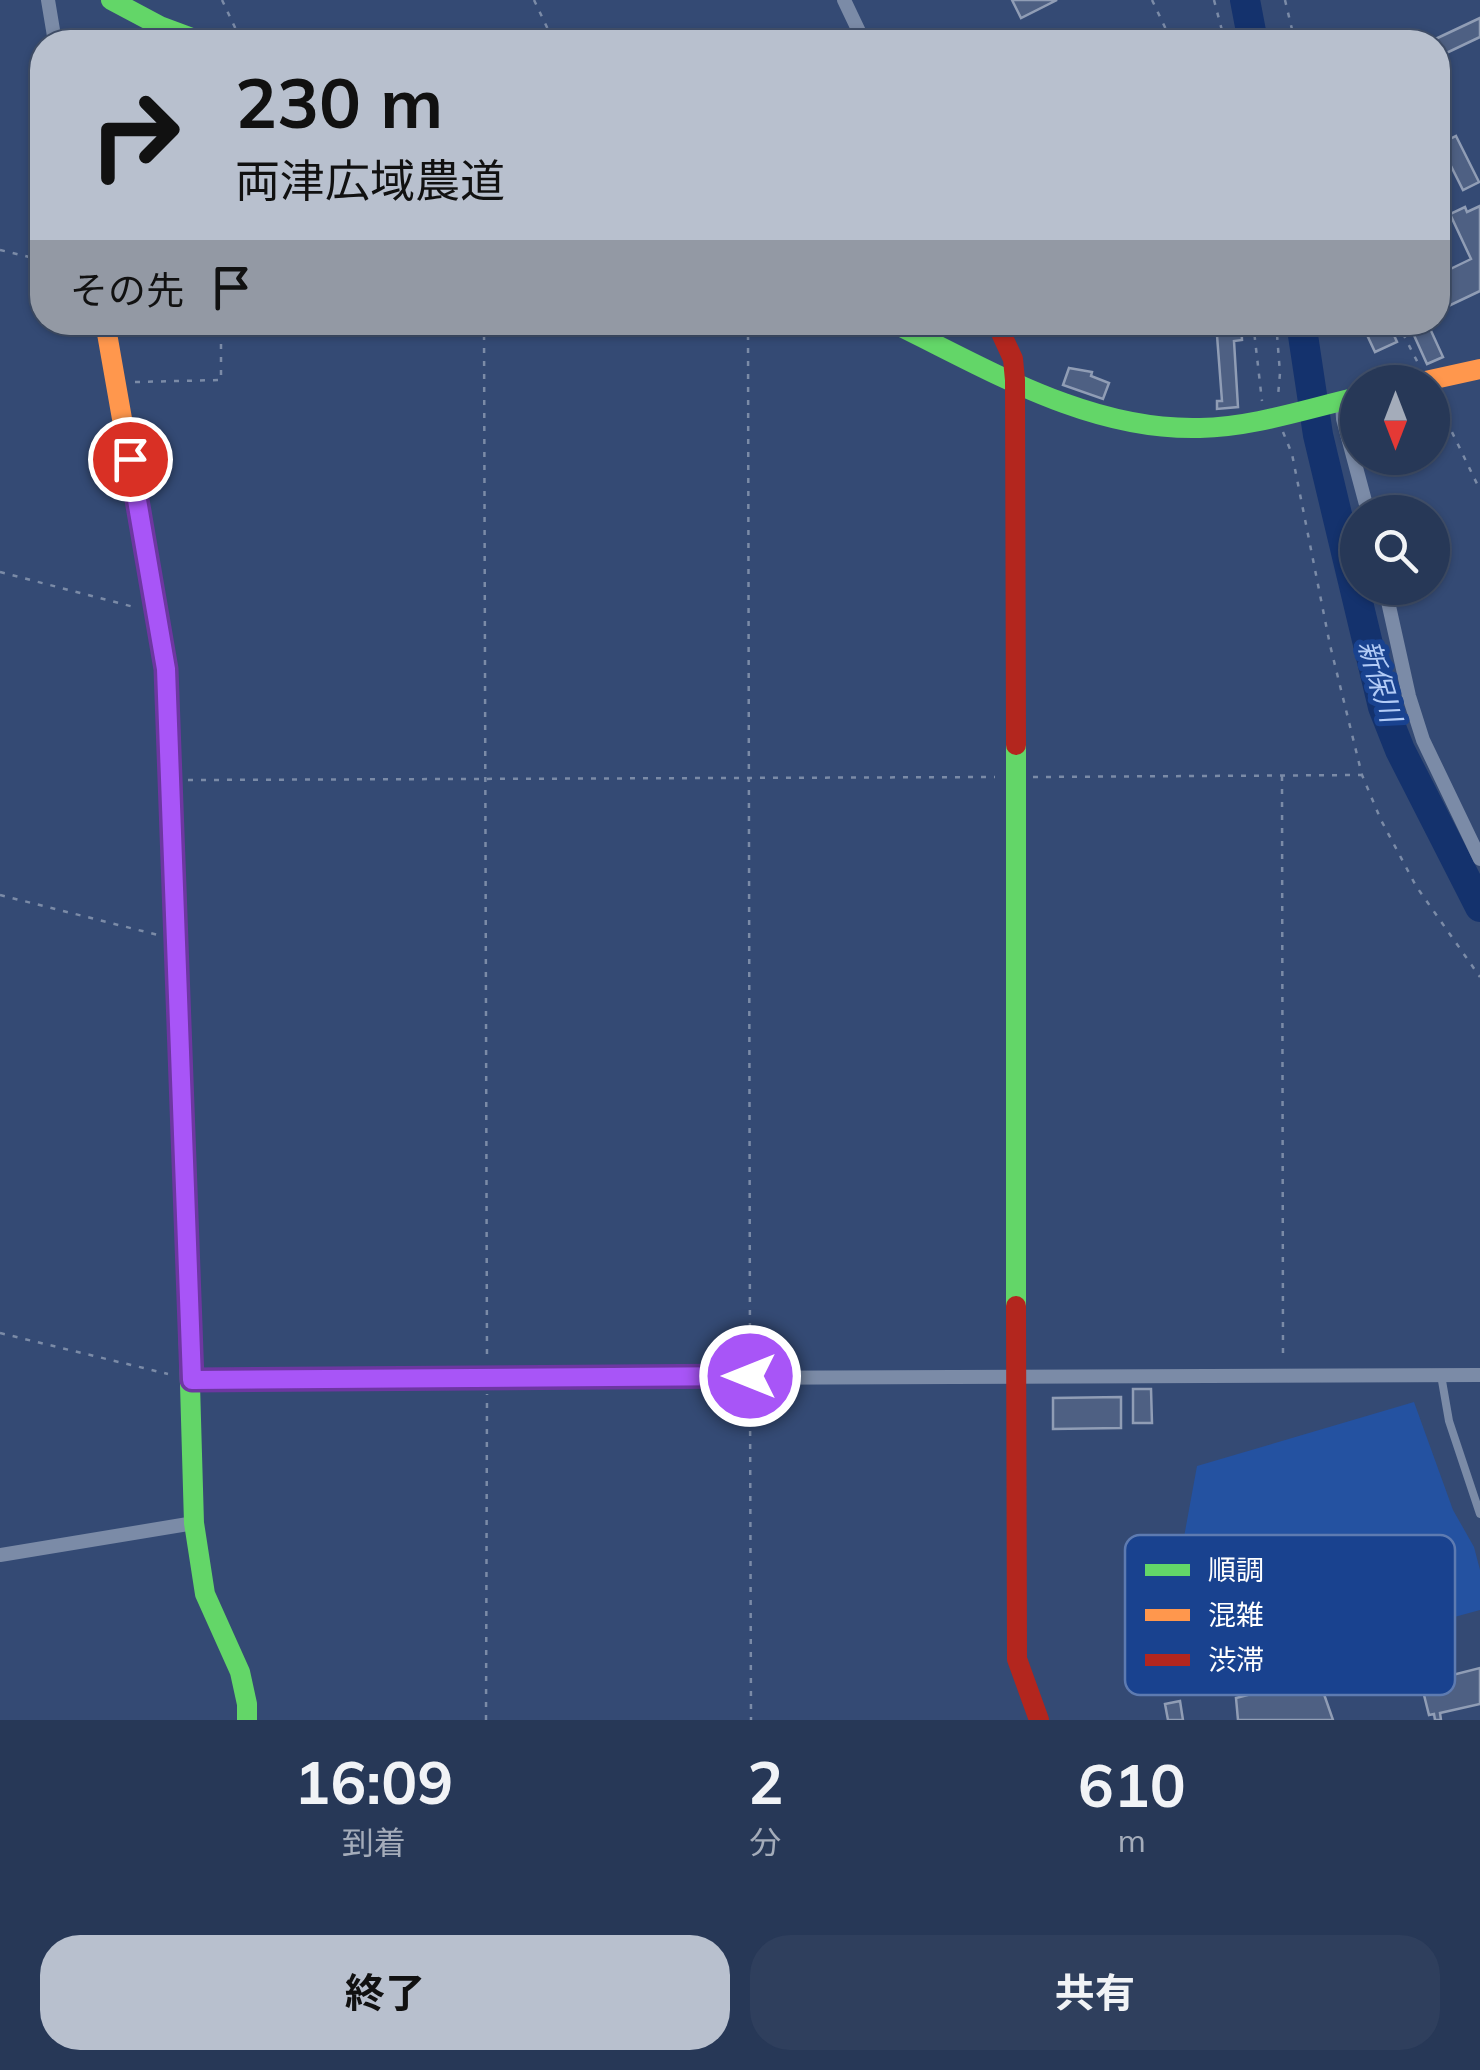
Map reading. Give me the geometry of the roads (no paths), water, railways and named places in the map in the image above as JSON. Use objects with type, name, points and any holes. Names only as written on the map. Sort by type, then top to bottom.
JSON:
[{"type":"street","points":[[48,0],[53,30]]},
{"type":"street","points":[[111,0],[171,30]]},
{"type":"street","points":[[844,0],[858,30]]},
{"type":"street","points":[[107,335],[166,669],[194,1523],[205,1594],[253,1715]]},
{"type":"street","points":[[919,335],[1110,420],[1139,426],[1201,428],[1340,400]]},
{"type":"street","points":[[1002,335],[1013,359],[1015,380],[1018,1659],[1039,1720]]},
{"type":"street","points":[[1450,378],[1480,370]]},
{"type":"street","points":[[1389,605],[1423,740],[1480,859]]},
{"type":"street","points":[[192,1380],[1480,1375]]},
{"type":"street","points":[[0,1555],[194,1523]]},
{"type":"lane","points":[[1442,1375],[1449,1422],[1480,1514]]},
{"type":"waterway","name":"新保川","points":[[1245,0],[1251,30]]},
{"type":"waterway","name":"新保川","points":[[1303,335],[1318,435],[1383,707],[1400,750],[1480,907]]}]
